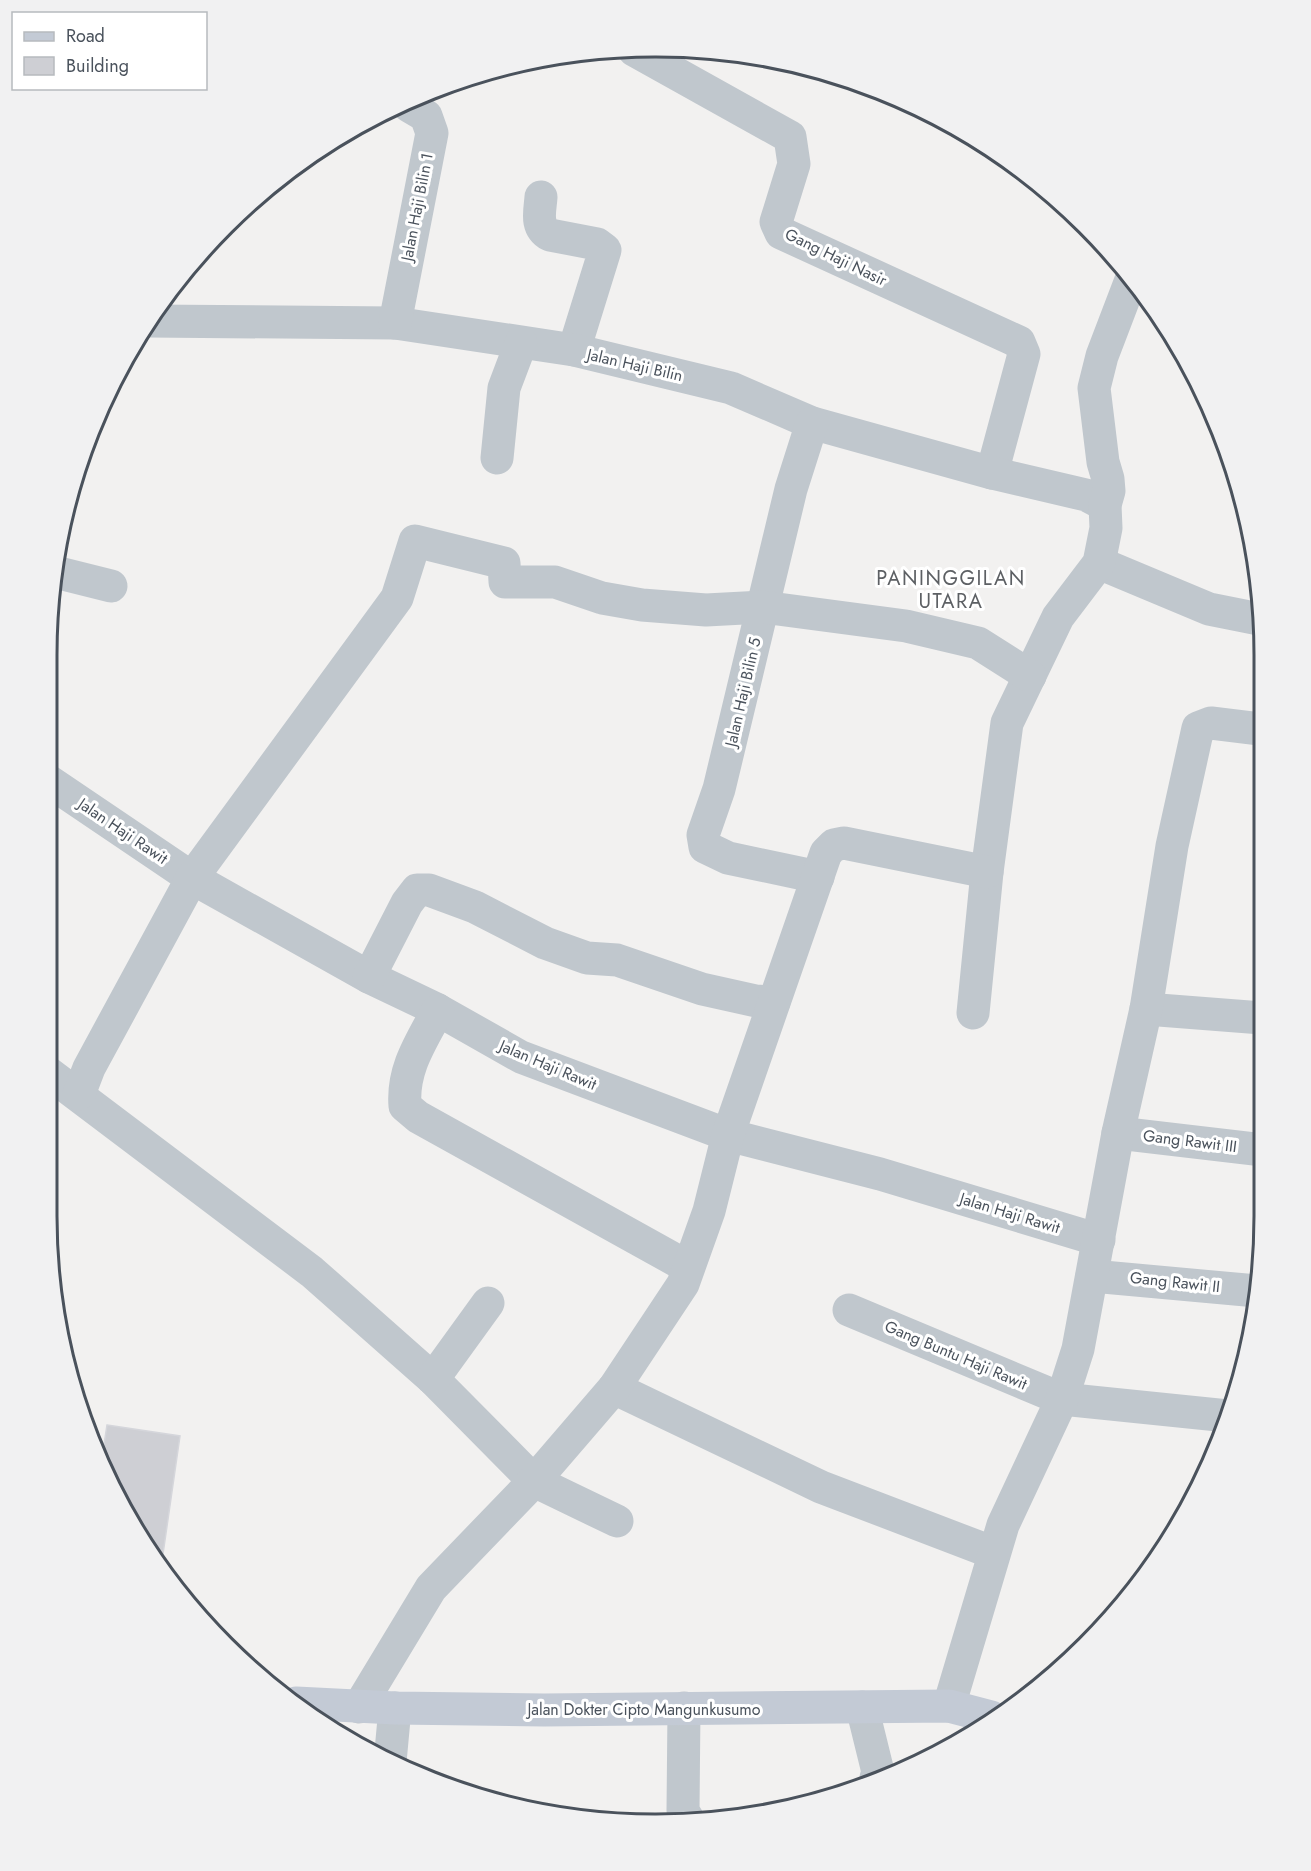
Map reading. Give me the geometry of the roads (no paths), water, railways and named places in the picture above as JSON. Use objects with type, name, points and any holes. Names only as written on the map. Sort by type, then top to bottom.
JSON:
[{"type":"main road","name":"Jalan Dokter Cipto Mangunkusumo","points":[[310,1704],[395,1708],[949,1706],[985,1715]]},
{"type":"street","name":"Gang Haji Nasir","points":[[647,57],[790,137],[794,164],[776,222],[781,233],[1019,342],[1024,354],[992,473]]},
{"type":"street","name":"Jalan Haji Bilin 1","points":[[395,322],[432,133],[426,116],[414,109]]},
{"type":"street","points":[[541,197],[539,225],[543,232],[597,244],[605,250],[574,350]]},
{"type":"street","points":[[973,1013],[987,872],[1007,723],[1058,617],[1099,563],[1106,528],[1105,505],[1108,479],[1103,462],[1094,388],[1102,356],[1128,288]]},
{"type":"street","name":"Jalan Haji Bilin","points":[[159,321],[395,322],[574,350],[731,388],[812,423],[992,473],[1086,495],[1105,505]]},
{"type":"street","points":[[496,458],[504,388],[521,343]]},
{"type":"street","name":"Jalan Haji Bilin 5","points":[[812,423],[791,489],[719,789],[704,835],[705,847],[728,858],[818,877]]},
{"type":"street","points":[[79,1094],[89,1068],[192,878],[398,598],[415,541],[504,563],[505,582],[555,582],[602,598],[653,606],[705,610],[763,607],[906,626],[978,643],[1030,676]]},
{"type":"street","points":[[1099,563],[1209,609],[1253,618]]},
{"type":"street","points":[[63,574],[111,586]]},
{"type":"street","points":[[949,1706],[1003,1525],[1062,1399],[1078,1349],[1118,1132],[1146,1009],[1172,846],[1198,728],[1211,723],[1254,728]]},
{"type":"street","name":"Jalan Haji Rawit","points":[[57,787],[192,878],[369,977],[438,1010],[521,1057],[728,1135],[880,1174],[1099,1240]]},
{"type":"street","points":[[359,1707],[431,1588],[534,1481],[614,1388],[683,1284],[709,1211],[728,1135],[826,853],[834,845],[844,843],[987,872]]},
{"type":"street","points":[[369,977],[407,903],[417,890],[429,890],[475,907],[545,943],[587,958],[617,960],[702,989],[756,1001],[774,1002]]},
{"type":"street","points":[[1146,1009],[1254,1017]]},
{"type":"street","points":[[438,1010],[410,1061],[404,1091],[405,1106],[418,1117],[688,1267]]},
{"type":"street","points":[[57,1079],[312,1272],[433,1380],[534,1481],[617,1521]]},
{"type":"street","name":"Gang Rawit III","points":[[1118,1132],[1254,1149]]},
{"type":"street","name":"Gang Rawit II","points":[[1092,1276],[1249,1290]]},
{"type":"street","points":[[433,1380],[488,1303]]},
{"type":"street","name":"Gang Buntu Haji Rawit","points":[[849,1310],[1062,1399],[1219,1415]]},
{"type":"street","points":[[614,1388],[821,1487],[994,1553]]},
{"type":"street","points":[[862,1707],[878,1771]]},
{"type":"street","points":[[391,1752],[395,1708]]},
{"type":"street","points":[[684,1708],[684,1813]]},
{"type":"district","name":"PANINGGILAN UTARA","points":[[951,590]]}]
